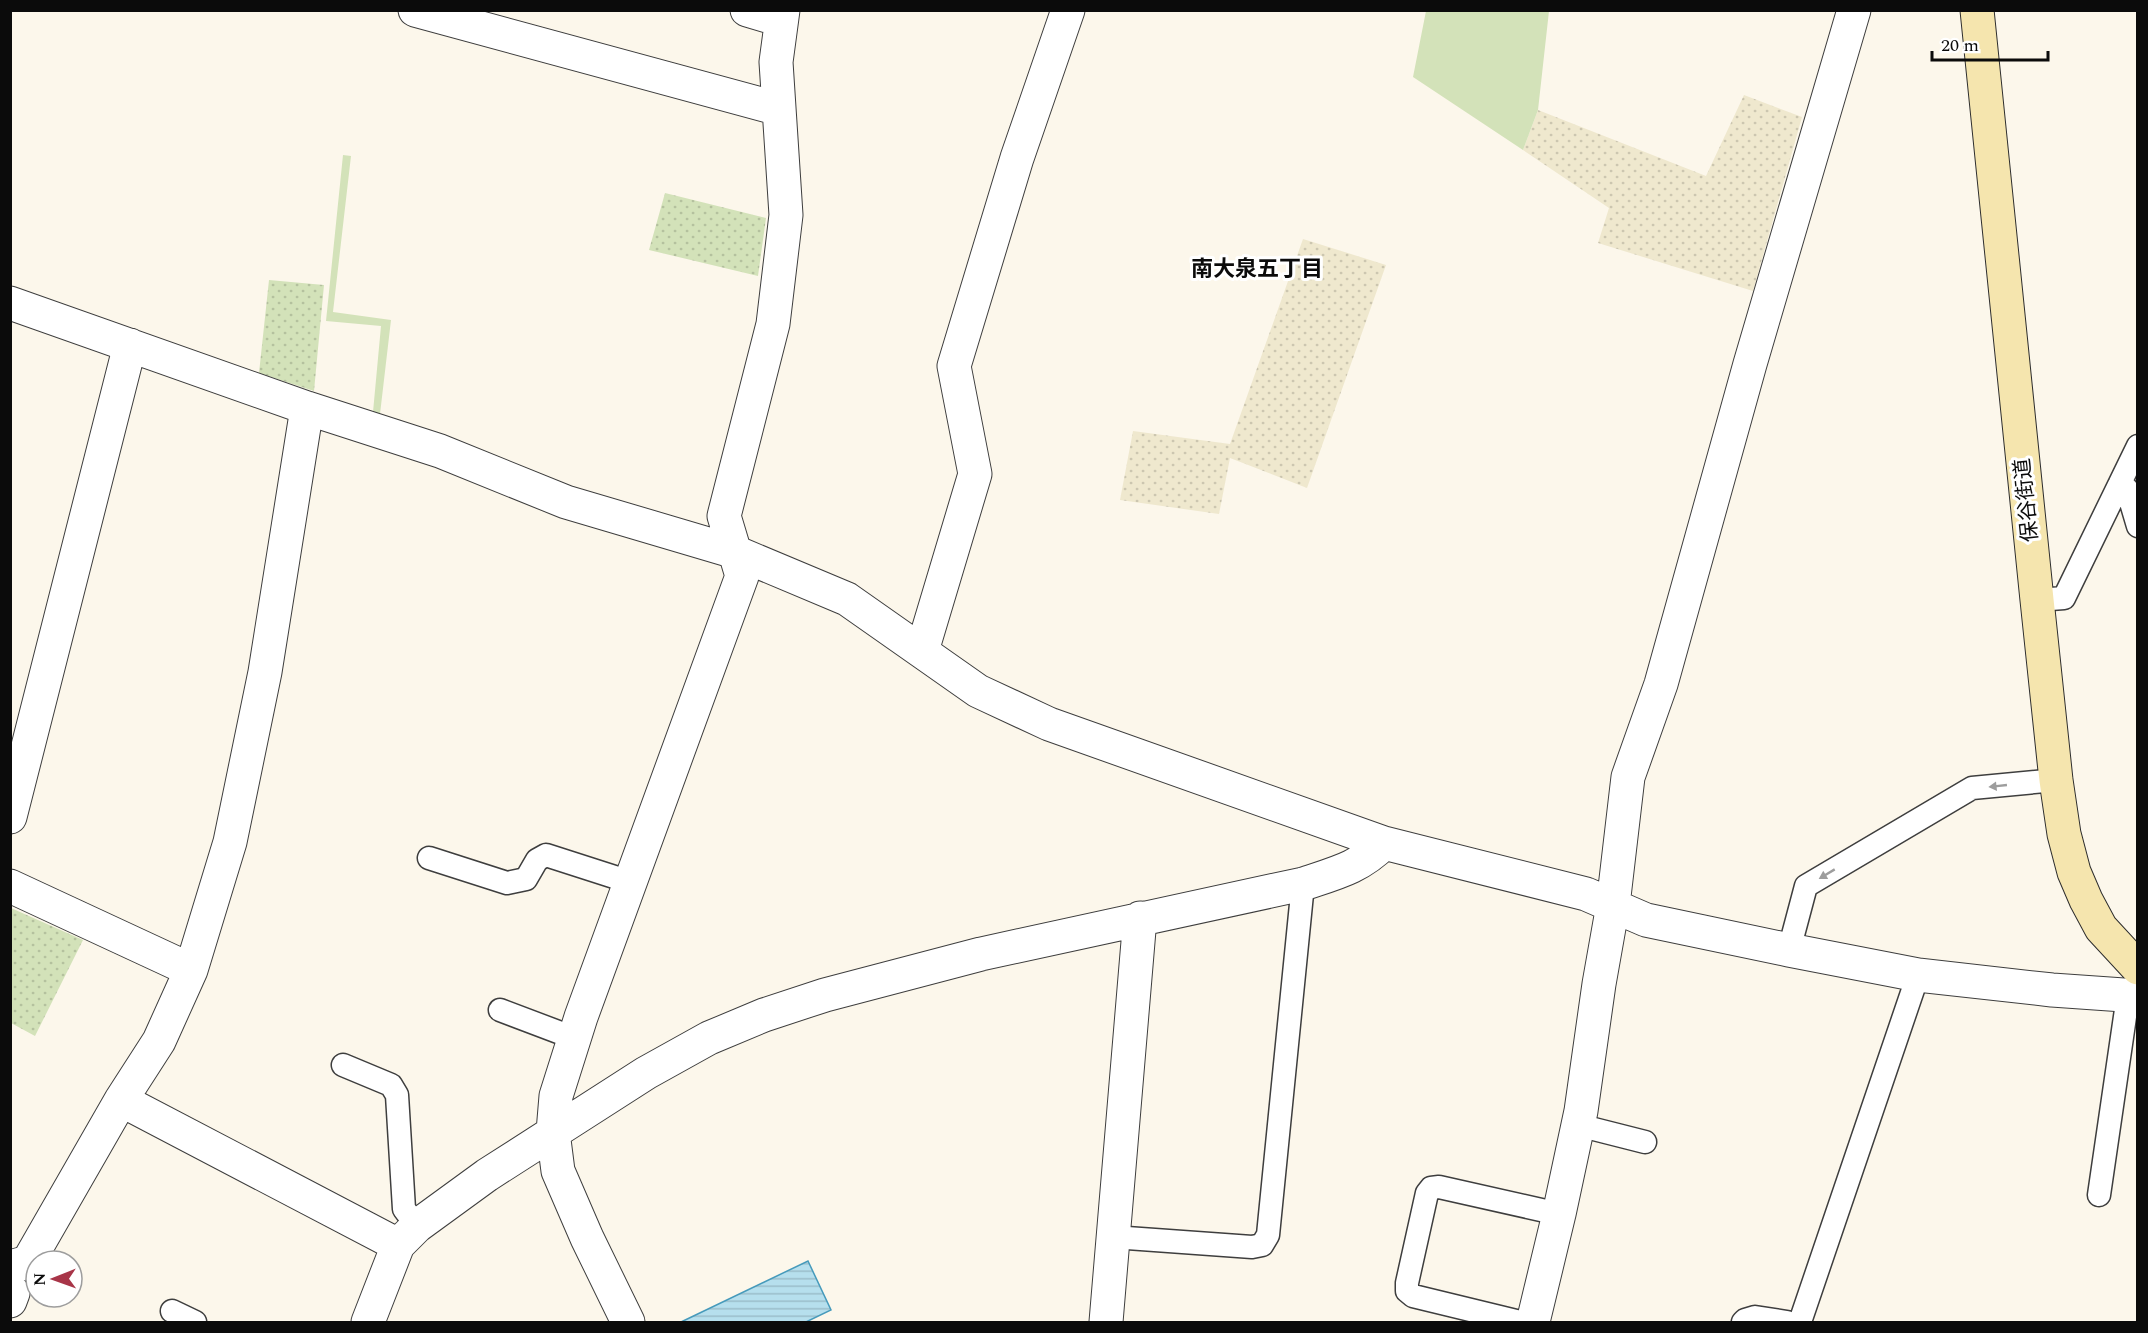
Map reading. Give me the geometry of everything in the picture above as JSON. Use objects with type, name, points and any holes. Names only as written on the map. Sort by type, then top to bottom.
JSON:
[{"type":"main road","name":"保谷街道","points":[[1977,10],[2056,780],[2064,834],[2074,872],[2086,900],[2134,987]]},
{"type":"street","points":[[415,10],[779,109]]},
{"type":"street","points":[[628,1323],[558,1171],[553,1132],[556,1096],[574,1038],[742,576],[724,516],[773,324],[786,215],[777,62],[782,15],[747,10]]},
{"type":"street","points":[[922,651],[975,474],[954,366],[1017,158],[1068,10]]},
{"type":"street","points":[[1533,1323],[1578,1125],[1613,905],[1628,777],[1661,684],[1747,374],[1854,10]]},
{"type":"street","points":[[10,303],[307,408],[440,452],[566,502],[735,552],[847,599],[978,691],[1049,724],[1384,843],[1586,894],[1646,920],[1918,975],[2000,985],[2134,987]]},
{"type":"street","points":[[10,817],[130,345]]},
{"type":"street","points":[[14,1282],[121,1100],[159,1041],[191,970],[233,830],[265,672],[307,408]]},
{"type":"street","points":[[368,1323],[408,1235],[487,1174],[646,1073],[709,1038],[764,1015],[825,995],[970,957],[1303,884],[1346,870],[1370,857],[1384,843]]},
{"type":"street","points":[[10,886],[191,970]]},
{"type":"street","points":[[1106,1323],[1140,918]]},
{"type":"street","points":[[121,1100],[408,1235]]},
{"type":"lane","points":[[2037,600],[2064,598],[2138,446]]},
{"type":"lane","points":[[2120,483],[2127,489],[2138,526]]},
{"type":"lane","points":[[1789,950],[1806,886],[1972,788],[2056,780]]},
{"type":"lane","points":[[429,858],[507,883],[526,879],[537,860],[546,855],[630,882]]},
{"type":"lane","points":[[1113,1236],[1252,1247],[1262,1245],[1268,1235],[1303,884]]},
{"type":"lane","points":[[1800,1323],[1918,975]]},
{"type":"lane","points":[[2100,1195],[2134,987]]},
{"type":"lane","points":[[500,1010],[574,1038]]},
{"type":"lane","points":[[343,1065],[391,1085],[394,1089],[408,1235]]},
{"type":"lane","points":[[1578,1125],[1645,1142]]},
{"type":"lane","points":[[1520,1323],[1413,1296],[1407,1291],[1427,1193],[1431,1188],[1439,1186],[1559,1214]]},
{"type":"lane","points":[[172,1311],[195,1323]]},
{"type":"lane","points":[[1743,1323],[1755,1317],[1787,1323]]},
{"type":"shaded area","points":[[1744,95],[1802,117],[1753,291],[1598,243],[1609,208],[1523,150],[1538,110],[1706,176]]},
{"type":"shaded area","points":[[1303,239],[1386,265],[1307,488],[1230,458],[1219,514],[1120,500],[1133,431],[1230,444]]},
{"type":"green space","points":[[1426,11],[1549,11],[1538,110],[1523,150],[1413,77]]},
{"type":"green space","points":[[343,155],[351,156],[333,312],[391,320],[380,414],[373,412],[381,326],[326,321]]},
{"type":"green space","points":[[665,193],[766,218],[758,276],[649,250]]},
{"type":"green space","points":[[269,280],[324,285],[314,391],[259,373]]},
{"type":"green space","points":[[11,908],[83,940],[35,1036],[11,1023]]},
{"type":"water","points":[[808,1261],[831,1310],[806,1322],[681,1322]]},
{"type":"district","name":"南大泉五丁目","points":[[1257,269]]}]
